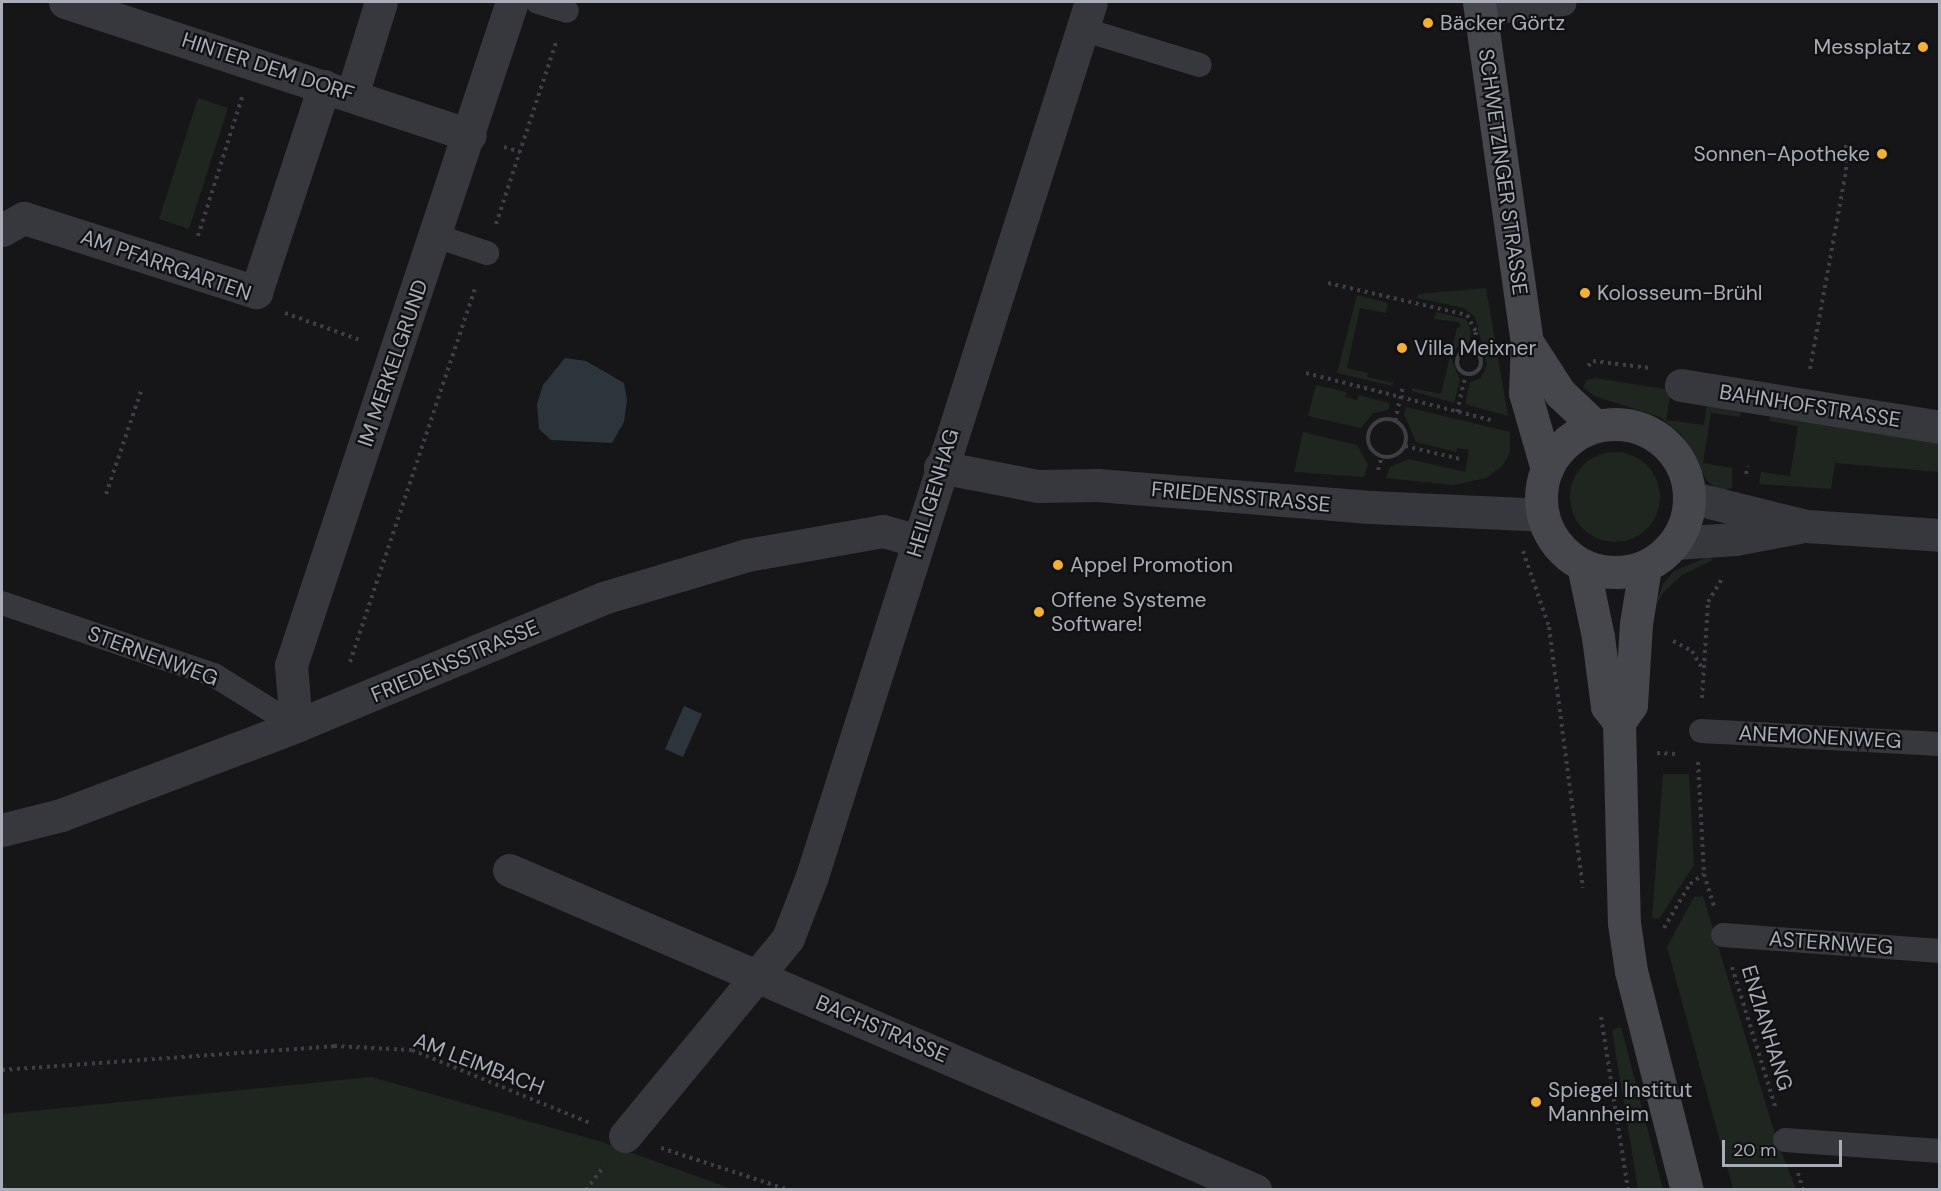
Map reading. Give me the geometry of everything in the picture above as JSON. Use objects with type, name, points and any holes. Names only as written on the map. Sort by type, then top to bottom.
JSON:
[{"type":"main road","name":"SCHWETZINGER STRASSE","points":[[1480,8],[1527,342],[1525,393],[1530,417],[1547,469]]},
{"type":"main road","name":"SCHWETZINGER STRASSE","points":[[1527,342],[1560,393],[1595,426]]},
{"type":"main road","points":[[1617,424],[1640,428],[1660,438],[1676,454],[1686,474],[1689,496],[1686,521],[1675,543],[1645,567],[1624,572],[1583,566],[1557,545],[1543,515],[1541,492],[1547,469],[1567,442],[1595,426],[1617,424]]},
{"type":"main road","points":[[1583,566],[1598,637],[1606,706],[1619,722]]},
{"type":"main road","points":[[1645,567],[1636,624],[1631,705],[1619,722],[1624,923],[1630,971],[1687,1190]]},
{"type":"street","name":"HINTER DEM DORF","points":[[65,2],[470,135]]},
{"type":"street","points":[[256,292],[338,91],[381,2]]},
{"type":"street","name":"IM MERKELGRUND","points":[[296,726],[291,665],[470,135],[512,2]]},
{"type":"street","name":"HEILIGENHAG","points":[[625,1136],[788,938],[812,876],[940,467],[1086,15]]},
{"type":"street","name":"AM PFARRGARTEN","points":[[2,230],[24,218],[256,292]]},
{"type":"street","name":"BAHNHOFSTRASSE","points":[[1681,385],[1940,427]]},
{"type":"street","name":"FRIEDENSSTRASSE","points":[[940,467],[1038,486],[1097,485],[1335,505],[1543,515]]},
{"type":"street","points":[[1689,496],[1806,526],[1940,535]]},
{"type":"street","points":[[1675,543],[1735,539],[1806,526]]},
{"type":"street","name":"FRIEDENSSTRASSE","points":[[2,830],[61,815],[296,726],[603,598],[747,555],[883,531],[918,541]]},
{"type":"street","name":"BACHSTRASSE","points":[[509,870],[1255,1190]]},
{"type":"lane","points":[[538,2],[567,11]]},
{"type":"lane","points":[[1480,8],[1564,4]]},
{"type":"lane","points":[[1086,15],[1200,65]]},
{"type":"lane","points":[[436,236],[487,254]]},
{"type":"lane","name":"STERNENWEG","points":[[2,603],[214,675],[296,726]]},
{"type":"lane","name":"ANEMONENWEG","points":[[1701,731],[1940,744]]},
{"type":"lane","name":"ASTERNWEG","points":[[1723,935],[1940,951]]},
{"type":"lane","points":[[1785,1140],[1940,1151]]},
{"type":"path","points":[[358,702],[346,674],[567,11]]},
{"type":"path","points":[[188,269],[253,62]]},
{"type":"path","points":[[1803,405],[1846,170],[1846,145]]},
{"type":"path","points":[[1328,283],[1467,315],[1476,332],[1473,351]]},
{"type":"path","name":"AM PFARRGARTEN","points":[[256,292],[274,309],[397,353]]},
{"type":"path","points":[[1466,374],[1459,368],[1458,360],[1461,353],[1473,351]]},
{"type":"path","points":[[1466,374],[1481,367],[1481,359],[1473,351]]},
{"type":"path","points":[[1306,373],[1509,425],[1530,417]]},
{"type":"path","points":[[1457,412],[1466,374]]},
{"type":"path","points":[[1395,421],[1404,386]]},
{"type":"path","points":[[106,494],[141,391]]},
{"type":"path","points":[[1384,419],[1395,421],[1404,430],[1405,446],[1389,458],[1371,449],[1368,437],[1373,426],[1384,419]]},
{"type":"path","points":[[1405,446],[1460,459]]},
{"type":"path","points":[[1509,514],[1549,627],[1584,896]]},
{"type":"path","points":[[1669,639],[1692,651],[1704,670],[1708,602],[1730,565],[1735,539]]},
{"type":"path","name":"ENZIANHANG","points":[[1698,755],[1704,874],[1785,1140],[1803,1190]]},
{"type":"path","points":[[1661,932],[1690,884],[1704,874]]},
{"type":"path","points":[[1600,1012],[1628,1190]]},
{"type":"path","name":"AM LEIMBACH","points":[[2,1070],[334,1046],[412,1050],[625,1136],[789,1190]]},
{"type":"shaded area","points":[[198,98],[228,108],[189,229],[159,219]]},
{"type":"shaded area","points":[[1486,288],[1508,416],[1465,404],[1470,382],[1481,378],[1487,365],[1475,317],[1464,308],[1417,298],[1418,294]]},
{"type":"shaded area","points":[[1357,295],[1388,303],[1386,313],[1360,308],[1347,368],[1368,373],[1367,377],[1393,383],[1393,386],[1337,373]]},
{"type":"shaded area","points":[[1436,312],[1466,319],[1471,332],[1469,343],[1457,347],[1451,358],[1460,380],[1454,403],[1412,391],[1412,388],[1441,394],[1457,328],[1461,326],[1459,322],[1434,319]]},
{"type":"shaded area","points":[[565,358],[586,361],[624,383],[627,400],[624,422],[612,443],[551,440],[539,429],[537,404],[543,385]]},
{"type":"shaded area","points":[[1595,378],[1671,390],[1666,420],[1704,425],[1708,396],[1742,403],[1740,417],[1711,413],[1703,463],[1732,468],[1732,488],[1720,491],[1707,481],[1681,434],[1660,417],[1594,396],[1583,387],[1587,380]]},
{"type":"shaded area","points":[[1316,385],[1347,392],[1345,397],[1357,400],[1358,395],[1390,403],[1388,410],[1373,413],[1361,428],[1308,416]]},
{"type":"shaded area","points":[[1406,407],[1510,432],[1510,453],[1502,466],[1486,478],[1453,485],[1386,478],[1390,467],[1409,459],[1465,472],[1469,450],[1457,448],[1456,452],[1416,442],[1404,414]]},
{"type":"shaded area","points":[[1771,415],[1939,438],[1939,472],[1835,463],[1831,489],[1759,484],[1761,472],[1790,476],[1798,426],[1769,421]]},
{"type":"shaded area","points":[[1303,432],[1357,445],[1368,464],[1364,477],[1294,472]]},
{"type":"shaded area","points":[[1615,452],[1632,456],[1647,465],[1656,480],[1660,497],[1656,514],[1647,529],[1632,538],[1615,542],[1598,538],[1583,529],[1574,514],[1570,497],[1574,480],[1583,465],[1598,456]]},
{"type":"shaded area","points":[[1710,556],[1713,560],[1682,575],[1663,593],[1654,608],[1663,584],[1674,571]]},
{"type":"shaded area","points":[[684,706],[702,714],[683,757],[665,749]]},
{"type":"shaded area","points":[[1663,774],[1689,774],[1694,865],[1659,919],[1652,918]]},
{"type":"shaded area","points":[[1703,896],[1777,1141],[1796,1189],[1733,1189],[1667,947],[1694,897]]},
{"type":"shaded area","points":[[1621,1027],[1663,1189],[1638,1189],[1612,1030]]},
{"type":"shaded area","points":[[371,1077],[599,1141],[732,1189],[2,1189],[2,1114]]},
{"type":"place","name":"Bäcker Görtz","points":[[1428,23]]},
{"type":"place","name":"Messplatz","points":[[1923,47]]},
{"type":"place","name":"Sonnen-Apotheke","points":[[1882,154]]},
{"type":"place","name":"Kolosseum-Brühl","points":[[1585,293]]},
{"type":"place","name":"Villa Meixner","points":[[1402,348]]},
{"type":"place","name":"Appel Promotion","points":[[1058,565]]},
{"type":"place","name":"Offene Systeme Software!","points":[[1039,612]]},
{"type":"place","name":"Spiegel Institut Mannheim","points":[[1536,1102]]}]
